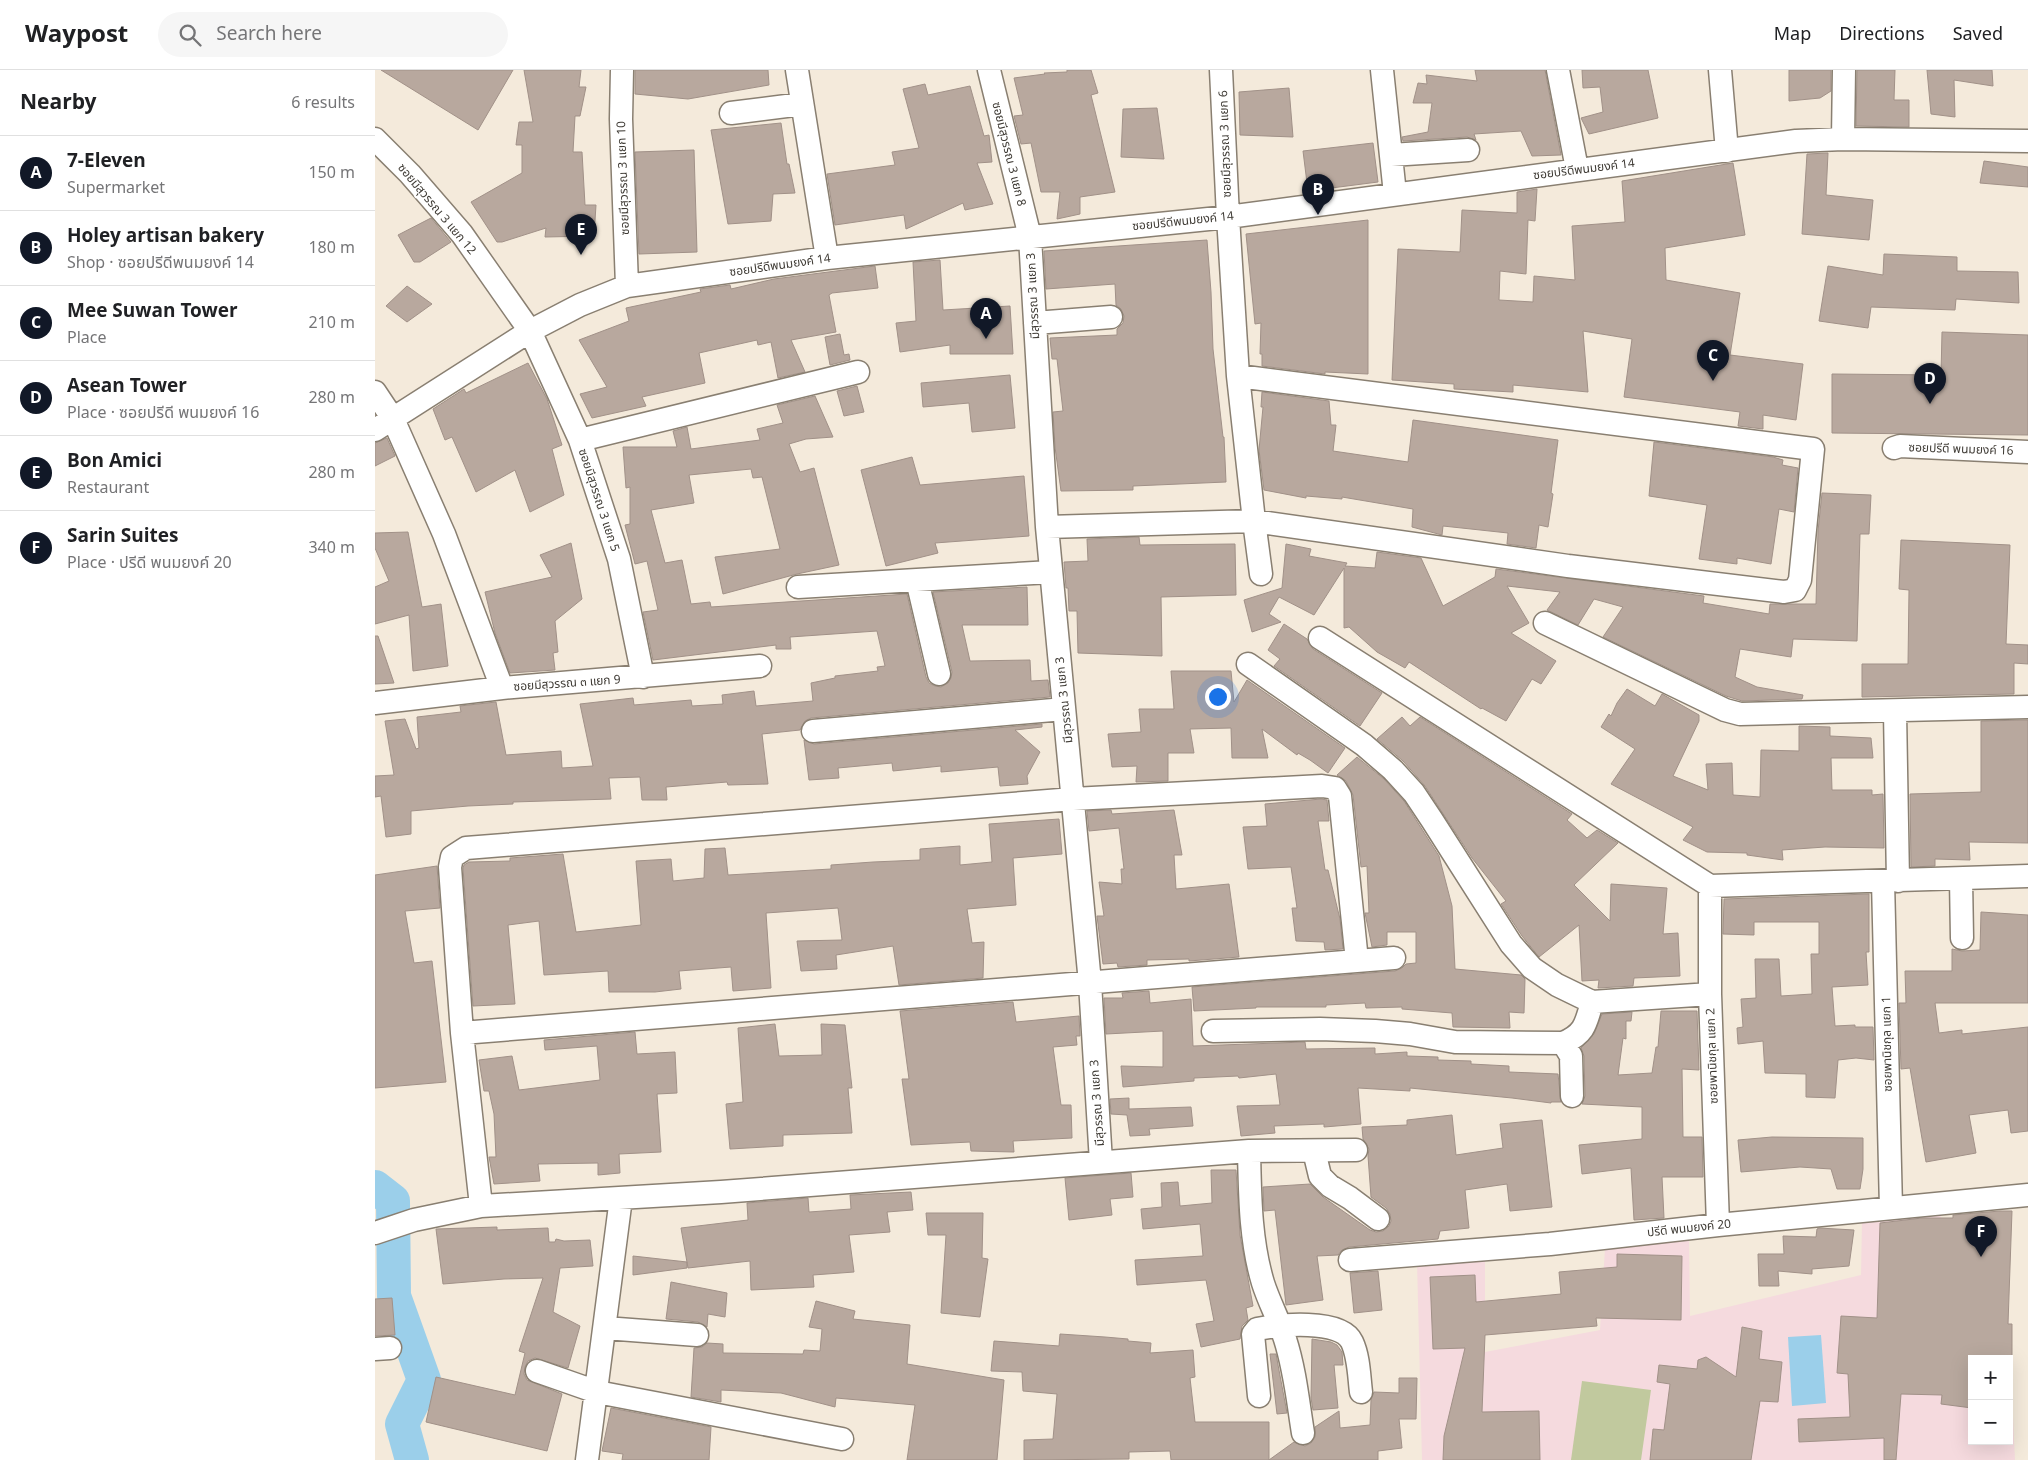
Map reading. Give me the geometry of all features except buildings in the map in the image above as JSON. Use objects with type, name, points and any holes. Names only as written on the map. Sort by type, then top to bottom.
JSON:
[{"type":"street","name":"ซอยมีสุวรรณ 3 แยก 10","points":[[622,70],[621,119],[627,286]]},
{"type":"street","points":[[797,70],[827,258]]},
{"type":"street","name":"ซอยมีสุวรรณ 3 แยก 8","points":[[989,70],[1030,237]]},
{"type":"street","name":"ซอยมีสุวรรณ 3 แยก 6","points":[[1221,70],[1238,376],[1261,574]]},
{"type":"street","points":[[1382,70],[1395,194]]},
{"type":"street","points":[[1558,70],[1577,169]]},
{"type":"street","points":[[1720,70],[1727,150]]},
{"type":"street","points":[[1843,139],[1844,70]]},
{"type":"street","points":[[731,113],[802,104]]},
{"type":"street","name":"ซอยมีสุวรรณ 3 แยก 12","points":[[375,139],[411,174],[462,234],[530,331]]},
{"type":"street","name":"ซอยปรีดีพนมยงค์ 14","points":[[384,424],[530,331],[580,305],[627,286],[827,258],[1228,217],[1796,141],[1843,139],[2028,141]]},
{"type":"street","points":[[1391,155],[1468,150]]},
{"type":"street","name":"มีสุวรรณ 3 แยก 3","points":[[1030,237],[1047,527],[1090,983],[1101,1162]]},
{"type":"street","points":[[1035,322],[1111,317]]},
{"type":"street","name":"ซอยมีสุวรรณ 3 แยก 5","points":[[530,331],[580,440],[619,559],[643,677]]},
{"type":"street","points":[[580,440],[858,372]]},
{"type":"street","points":[[1047,527],[1254,521],[1569,566],[1784,592],[1795,590],[1800,580],[1813,449],[1238,376]]},
{"type":"street","points":[[375,392],[384,424],[443,534],[502,688]]},
{"type":"street","name":"ซอยปรีดี พนมยงค์ 16","points":[[1893,448],[1899,446],[2028,452]]},
{"type":"street","points":[[798,587],[1051,572]]},
{"type":"street","points":[[917,580],[939,674]]},
{"type":"street","points":[[1545,623],[1725,710],[1740,714],[2028,708]]},
{"type":"street","points":[[1320,638],[1710,886],[2028,876]]},
{"type":"street","points":[[1248,664],[1364,746],[1393,770],[1414,793],[1511,944],[1532,968],[1557,985],[1592,1002],[1710,994]]},
{"type":"street","name":"ซอยมีสุวรรณ ๓ แยก 9","points":[[375,704],[502,688],[760,666]]},
{"type":"street","points":[[813,731],[1064,710]]},
{"type":"street","name":"ซอยพานิชกุล แยก 1","points":[[1891,1208],[1891,881],[1895,712]]},
{"type":"street","points":[[481,1206],[462,1033],[450,867],[453,857],[466,848],[1073,799],[1323,786],[1335,788],[1340,796],[1357,962]]},
{"type":"street","points":[[1961,879],[1962,938]]},
{"type":"street","name":"ซอยพานิชกุล แยก 2","points":[[1710,886],[1710,994],[1718,1225]]},
{"type":"street","points":[[462,1033],[1394,958]]},
{"type":"street","points":[[1213,1031],[1320,1029],[1410,1034],[1455,1042],[1563,1043],[1576,1038],[1585,1026],[1592,1002]]},
{"type":"street","points":[[1563,1043],[1571,1056],[1572,1096]]},
{"type":"street","points":[[375,1233],[414,1220],[481,1206],[721,1192],[1249,1151],[1356,1150]]},
{"type":"street","points":[[1249,1151],[1250,1207],[1263,1283],[1281,1325],[1290,1358],[1303,1433]]},
{"type":"street","points":[[1314,1151],[1320,1176],[1330,1186],[1350,1198],[1377,1219]]},
{"type":"street","name":"ปรีดี พนมยงค์ 20","points":[[1350,1260],[1550,1244],[1718,1225],[2028,1195]]},
{"type":"street","points":[[587,1460],[621,1198]]},
{"type":"street","points":[[1259,1396],[1253,1334],[1257,1329],[1281,1325],[1322,1326],[1346,1334],[1355,1352],[1361,1392]]},
{"type":"street","points":[[605,1328],[697,1335]]},
{"type":"street","points":[[537,1371],[597,1392],[842,1439]]},
{"type":"shaded area","points":[[1941,1213],[1937,1307],[2008,1312],[2010,1355],[1968,1355],[1968,1445],[2013,1445],[2013,1418],[2015,1460],[1422,1460],[1417,1262],[1485,1258],[1485,1352],[1600,1330],[1605,1248],[1689,1239],[1690,1316],[1861,1275],[1862,1221]]},
{"type":"green space","points":[[1582,1381],[1651,1390],[1641,1460],[1571,1460]]},
{"type":"water","points":[[1821,1335],[1826,1403],[1792,1406],[1788,1337]]},
{"type":"waterway","points":[[375,1187],[393,1201],[394,1296],[424,1380],[402,1424],[412,1460]]},
{"type":"place","name":"Holey artisan bakery","points":[[1318,215]]},
{"type":"place","name":"Bon Amici","points":[[581,255]]},
{"type":"place","name":"7-Eleven","points":[[986,339]]},
{"type":"place","name":"Mee Suwan Tower","points":[[1713,381]]},
{"type":"place","name":"Asean Tower","points":[[1930,404]]},
{"type":"place","name":"Sarin Suites","points":[[1981,1257]]}]
